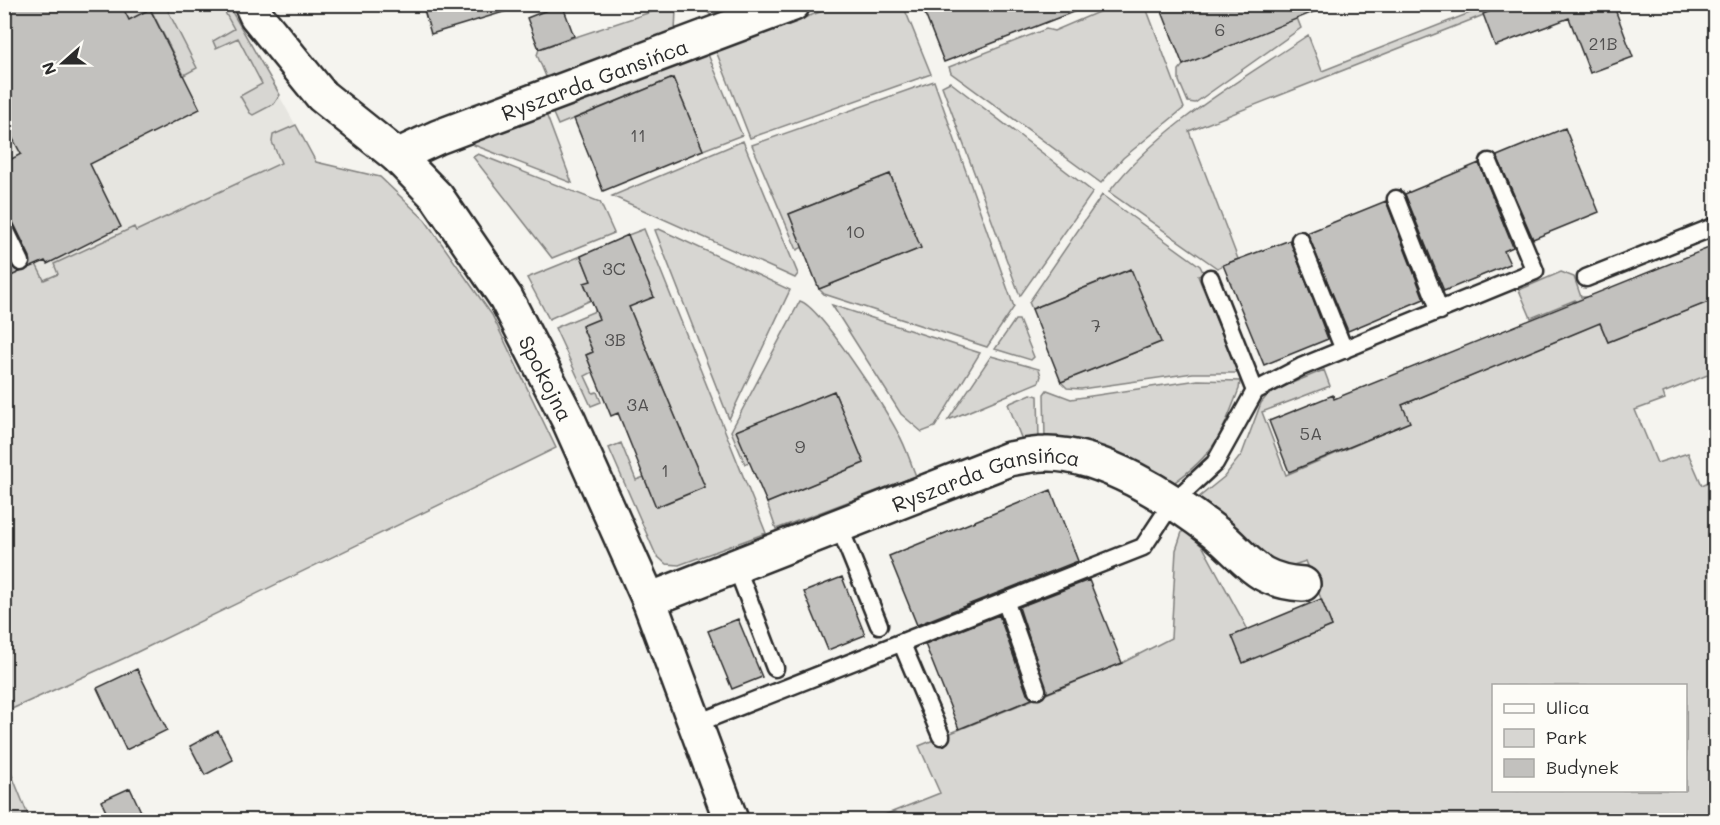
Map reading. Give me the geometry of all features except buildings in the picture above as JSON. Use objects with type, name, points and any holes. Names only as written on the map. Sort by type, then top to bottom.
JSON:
[{"type":"street","name":"Spokojna","points":[[250,4],[322,96],[397,156],[437,197],[506,298],[568,419],[649,600],[731,820]]},
{"type":"street","name":"Ryszarda Gansińca","points":[[397,156],[438,137],[793,4]]},
{"type":"street","name":"Ryszarda Gansińca","points":[[649,600],[1009,459],[1047,453],[1085,459],[1147,486],[1214,532],[1263,576],[1284,583],[1303,584]]},
{"type":"lane","points":[[695,723],[902,644],[1143,547],[1172,503],[1215,463],[1255,391],[1301,368],[1535,272],[1489,162]]},
{"type":"lane","points":[[1396,199],[1440,310]]},
{"type":"lane","points":[[1586,278],[1716,226]]},
{"type":"lane","points":[[4,228],[21,262]]},
{"type":"lane","points":[[1300,240],[1344,350]]},
{"type":"lane","points":[[1210,278],[1255,391]]},
{"type":"lane","points":[[839,526],[879,625]]},
{"type":"lane","points":[[736,566],[776,669]]},
{"type":"lane","points":[[1006,603],[1037,690]]},
{"type":"lane","points":[[902,644],[941,736]]},
{"type":"shaded area","points":[[4,5],[229,5],[316,162],[5,309]]},
{"type":"green space","points":[[841,4],[903,5],[931,74],[750,138],[716,51]]},
{"type":"green space","points":[[1117,4],[1145,5],[1184,108],[1123,158],[1101,183],[951,73],[949,67],[1046,29],[1054,31]]},
{"type":"green space","points":[[121,5],[136,5],[139,10],[150,5],[165,5],[197,68],[184,75],[151,10],[129,20]]},
{"type":"green space","points":[[221,5],[228,5],[280,95],[274,104],[253,115],[240,96],[262,84],[238,38],[216,48],[213,41],[234,29]]},
{"type":"green space","points":[[672,5],[689,5],[676,9],[675,33],[547,79],[537,55],[539,49]]},
{"type":"green space","points":[[700,5],[758,5],[716,20]]},
{"type":"green space","points":[[1292,5],[1301,28],[1195,103],[1188,102],[1179,81],[1179,70],[1183,65]]},
{"type":"green space","points":[[1490,5],[1509,5],[1189,131],[1238,259],[1217,268],[1109,192],[1129,168],[1176,125],[1308,35],[1322,71]]},
{"type":"green space","points":[[707,52],[742,135],[703,150],[673,78],[558,125],[551,109]]},
{"type":"green space","points":[[934,81],[1014,307],[987,347],[824,294],[819,289],[920,248],[890,174],[789,214],[803,247],[797,250],[752,145]]},
{"type":"green space","points":[[950,82],[1093,192],[1020,296],[942,86]]},
{"type":"green space","points":[[545,111],[572,183],[474,145],[475,142]]},
{"type":"green space","points":[[296,125],[316,162],[380,177],[425,220],[492,315],[556,448],[127,657],[5,712],[5,279],[36,264],[44,280],[58,274],[54,264],[134,227],[136,231],[281,163],[272,142],[273,135]]},
{"type":"green space","points":[[743,141],[798,274],[795,278],[612,196]]},
{"type":"green space","points":[[478,154],[600,202],[614,233],[552,258],[473,157]]},
{"type":"green space","points":[[1102,195],[1200,266],[1204,274],[1198,276],[1238,373],[1193,373],[1081,389],[1067,388],[1061,382],[1161,342],[1130,269],[1032,309],[1029,302]]},
{"type":"green space","points":[[644,229],[766,533],[679,565],[666,564],[656,555],[609,448],[621,443],[636,480],[644,477],[657,507],[705,487],[629,307],[628,235]]},
{"type":"green space","points":[[659,229],[790,290],[729,419],[655,230]]},
{"type":"green space","points":[[581,256],[591,281],[584,284],[591,300],[549,319],[527,278]]},
{"type":"green space","points":[[1561,272],[1574,277],[1581,297],[1589,297],[1608,342],[1715,299],[1715,372],[1663,393],[1665,399],[1635,410],[1657,463],[1688,453],[1702,485],[1715,479],[1715,820],[872,820],[940,793],[919,746],[1122,663],[1171,638],[1176,550],[1183,529],[1203,547],[1248,630],[1243,662],[1332,626],[1306,561],[1278,570],[1224,526],[1198,498],[1224,477],[1242,454],[1261,403],[1270,392],[1324,370],[1330,386],[1262,412],[1286,475],[1409,422],[1402,405],[1587,328],[1575,300],[1531,318],[1519,290]]},
{"type":"green space","points":[[800,301],[810,307],[837,339],[867,382],[901,438],[916,476],[776,529],[767,503],[864,463],[834,391],[737,431],[749,462],[745,464],[731,431]]},
{"type":"green space","points":[[832,305],[980,353],[935,427],[922,432],[901,414]]},
{"type":"green space","points":[[602,308],[606,317],[582,327],[593,352],[586,355],[593,372],[585,376],[593,393],[597,392],[601,402],[591,406],[555,328]]},
{"type":"green space","points":[[1015,320],[1019,320],[1034,357],[1031,360],[995,349]]},
{"type":"green space","points":[[991,356],[1039,369],[1041,376],[1039,382],[948,420]]},
{"type":"green space","points":[[1198,380],[1240,381],[1233,405],[1215,443],[1198,463],[1172,484],[1045,439],[1044,394],[1047,390],[1071,399]]},
{"type":"green space","points":[[1031,394],[1038,396],[1039,440],[1022,440],[1008,404]]},
{"type":"green space","points":[[5,758],[30,820],[5,820]]}]
